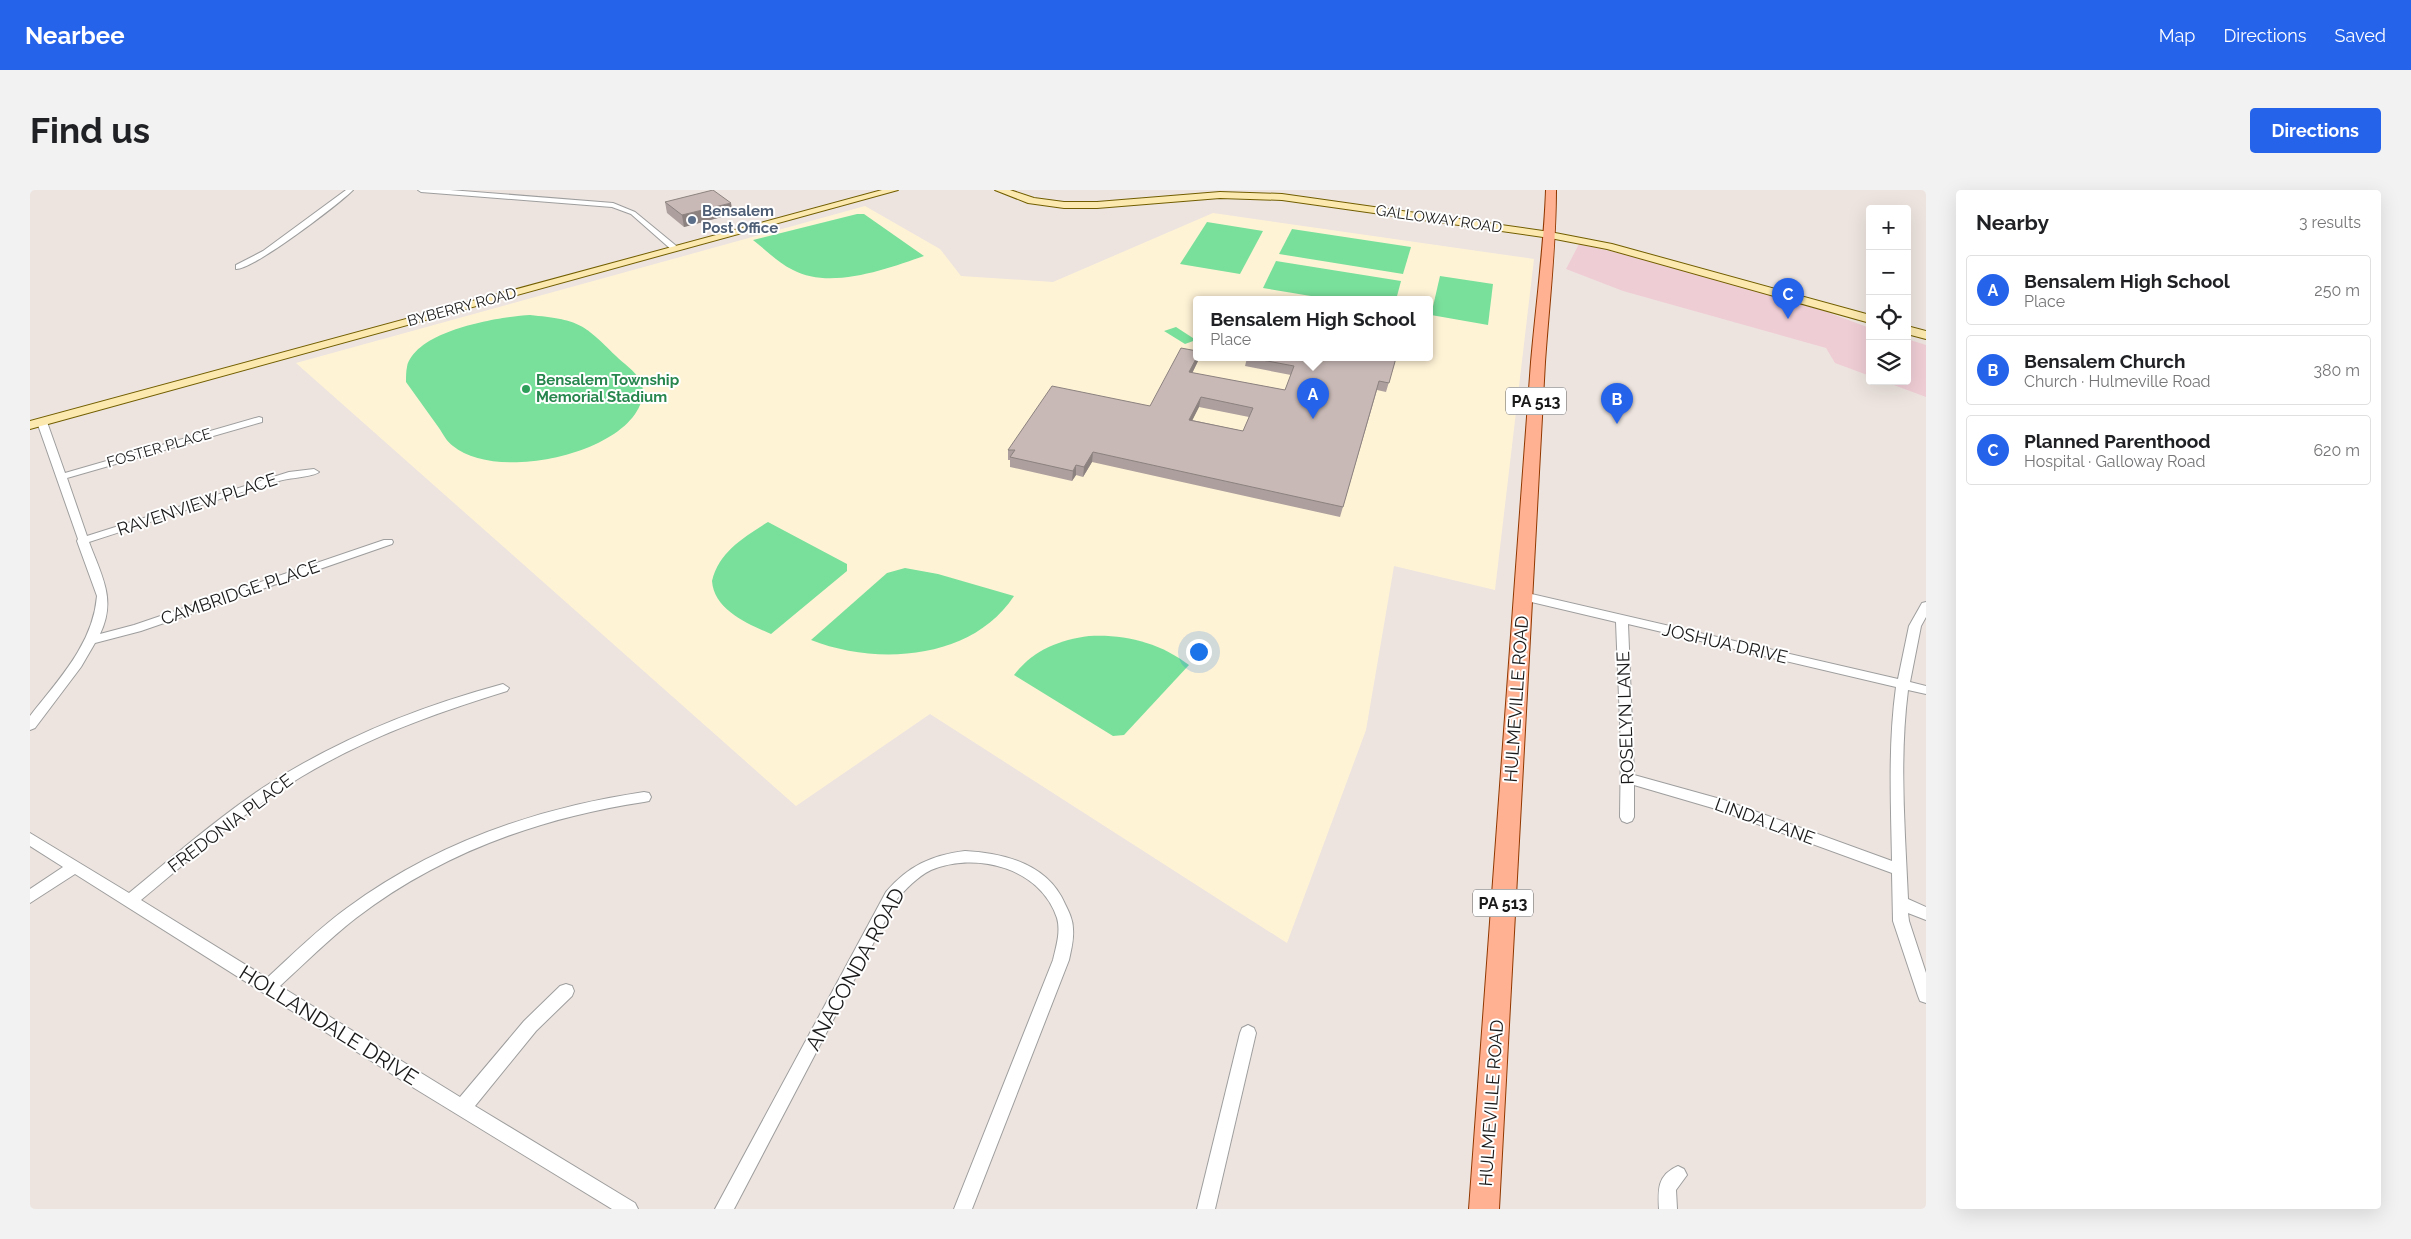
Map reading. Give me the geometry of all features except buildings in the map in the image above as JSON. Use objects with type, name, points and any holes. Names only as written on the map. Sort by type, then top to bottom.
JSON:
[{"type":"main road","name":"BYBERRY ROAD","points":[[36,424],[893,190]]},
{"type":"main road","name":"GALLOWAY ROAD","points":[[1000,190],[1032,201],[1073,206],[1220,195],[1282,197],[1550,235],[1608,246],[1866,318]]},
{"type":"main road","name":"HULMEVILLE ROAD","points":[[1484,1209],[1538,362],[1545,267],[1550,235],[1550,190]]},
{"type":"main road","points":[[1911,331],[1926,335]]},
{"type":"street","points":[[239,267],[266,253],[350,190]]},
{"type":"street","points":[[421,190],[574,200],[613,205],[633,213],[676,249]]},
{"type":"street","name":"FOSTER PLACE","points":[[60,477],[259,420]]},
{"type":"street","points":[[30,725],[92,640],[101,619],[103,596],[60,477],[36,424]]},
{"type":"street","name":"RAVENVIEW PLACE","points":[[82,541],[257,484],[293,474],[314,472]]},
{"type":"street","name":"CAMBRIDGE PLACE","points":[[92,640],[137,628],[388,542]]},
{"type":"street","name":"JOSHUA DRIVE","points":[[1523,596],[1926,690]]},
{"type":"street","points":[[1926,606],[1915,626],[1897,727],[1896,758],[1902,921],[1904,933],[1926,996]]},
{"type":"street","name":"ROSELYN LANE","points":[[1622,619],[1628,778],[1627,817]]},
{"type":"street","name":"FREDONIA PLACE","points":[[130,901],[229,819],[308,766],[410,716],[441,705],[503,688]]},
{"type":"street","name":"LINDA LANE","points":[[1628,778],[1719,804],[1900,870]]},
{"type":"street","points":[[269,986],[321,938],[352,913],[384,891],[449,853],[481,838],[548,815],[612,801],[644,797]]},
{"type":"street","name":"HOLLANDALE DRIVE","points":[[30,839],[73,868],[269,986],[463,1108],[629,1209]]},
{"type":"street","name":"ANACONDA ROAD","points":[[724,1209],[891,896],[910,876],[925,867],[941,860],[976,856],[1009,863],[1037,879],[1058,903],[1064,918],[1066,932],[1061,960],[963,1209]]},
{"type":"street","points":[[30,897],[73,868]]},
{"type":"street","points":[[1902,904],[1926,914]]},
{"type":"street","points":[[463,1108],[507,1052],[566,991]]},
{"type":"street","points":[[1206,1209],[1248,1033]]},
{"type":"street","points":[[1668,1209],[1667,1187],[1678,1176]]},
{"type":"shaded area","points":[[865,206],[940,249],[961,276],[1053,282],[1213,213],[1534,259],[1495,590],[1394,566],[1366,730],[1287,943],[930,714],[796,806],[296,363]]},
{"type":"shaded area","points":[[1579,244],[1662,263],[1824,311],[1866,327],[1866,375],[1835,363],[1826,348],[1623,291],[1566,269]]},
{"type":"shaded area","points":[[1911,340],[1926,345],[1926,397],[1894,385],[1911,385]]},
{"type":"green space","points":[[857,214],[864,214],[924,256],[858,275],[824,278],[808,276],[793,270],[777,260],[753,240]]},
{"type":"green space","points":[[1207,222],[1263,231],[1240,274],[1180,264]]},
{"type":"green space","points":[[1292,229],[1411,247],[1403,274],[1279,254]]},
{"type":"green space","points":[[1276,261],[1401,281],[1397,296],[1311,296],[1263,288]]},
{"type":"green space","points":[[1440,276],[1493,284],[1488,325],[1433,315],[1433,306]]},
{"type":"green space","name":"Bensalem Township Memorial Stadium","points":[[530,315],[569,321],[587,329],[638,377],[643,389],[640,405],[628,423],[608,438],[582,450],[554,458],[525,462],[497,462],[472,456],[453,446],[445,438],[406,382],[407,367],[414,354],[426,344],[442,335],[480,323]]},
{"type":"green space","points":[[1176,327],[1193,338],[1193,341],[1185,344],[1164,331]]},
{"type":"green space","points":[[768,522],[847,564],[847,571],[771,634],[752,626],[725,608],[714,591],[712,581],[715,571],[726,554],[750,533]]},
{"type":"green space","points":[[905,568],[938,574],[1014,596],[996,617],[974,634],[949,645],[922,652],[865,653],[837,648],[811,640],[887,573]]},
{"type":"green space","points":[[1089,636],[1129,638],[1142,641],[1178,657],[1189,665],[1124,735],[1113,736],[1014,675],[1021,666],[1047,648],[1067,640]]},
{"type":"place","name":"Bensalem Post Office","points":[[692,220]]},
{"type":"place","name":"Planned Parenthood","points":[[1788,319]]},
{"type":"place","name":"Bensalem Township Memorial Stadium","points":[[526,389]]},
{"type":"place","name":"Bensalem High School","points":[[1313,419]]},
{"type":"place","name":"Bensalem Church","points":[[1617,424]]}]
